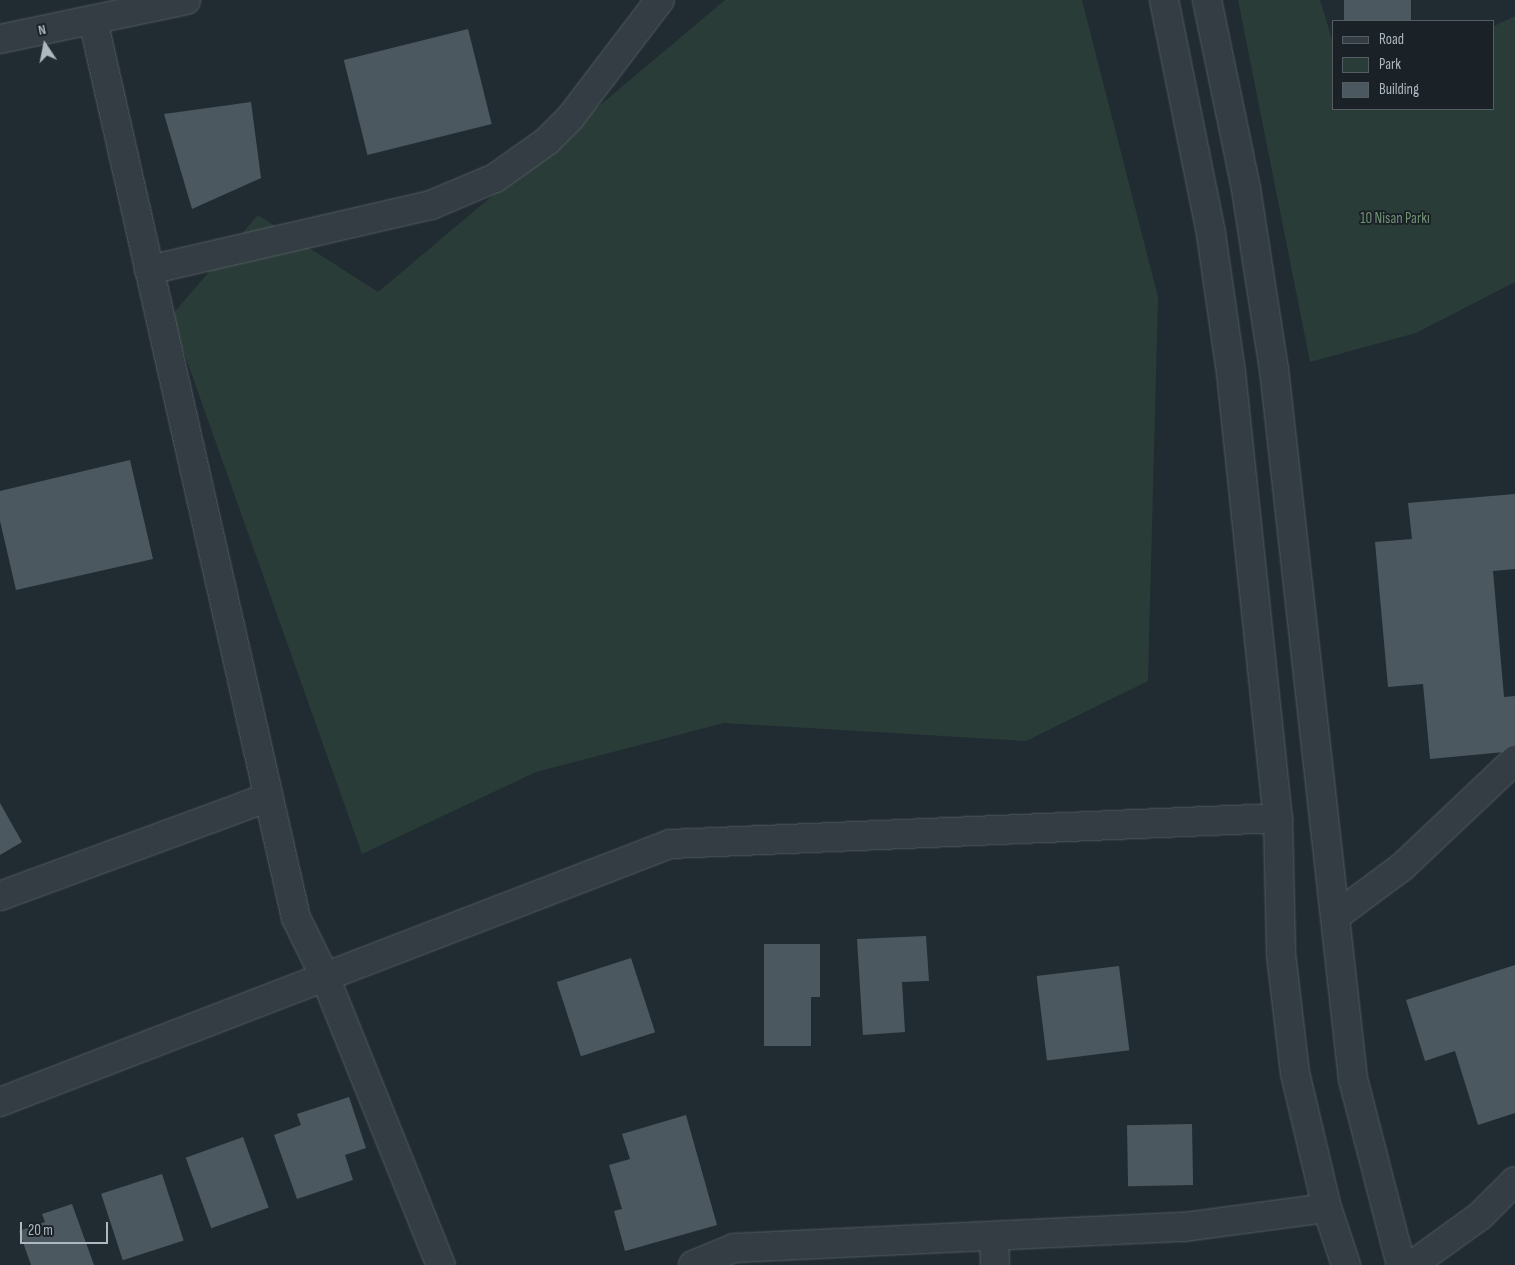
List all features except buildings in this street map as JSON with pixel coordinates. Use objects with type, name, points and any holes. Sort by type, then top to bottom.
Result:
[{"type":"street","points":[[0,39],[186,0]]},
{"type":"street","points":[[149,270],[431,205],[494,178],[547,141],[570,118],[660,0]]},
{"type":"street","points":[[1164,0],[1211,234],[1231,372],[1278,818],[1286,1011],[1304,1118],[1327,1208],[1346,1265]]},
{"type":"street","points":[[1207,0],[1246,189],[1274,369],[1354,1078],[1401,1265]]},
{"type":"street","points":[[94,20],[267,798],[296,918],[325,977],[441,1265]]},
{"type":"street","points":[[1336,916],[1402,867],[1515,760]]},
{"type":"street","points":[[0,896],[267,798]]},
{"type":"street","points":[[0,1102],[670,844],[1278,818]]},
{"type":"street","points":[[1412,1265],[1480,1216],[1515,1182]]},
{"type":"street","points":[[692,1265],[734,1248],[1184,1227],[1327,1208]]},
{"type":"street","points":[[994,1236],[995,1265]]},
{"type":"green space","points":[[725,0],[1082,0],[1158,297],[1148,681],[1026,741],[724,723],[536,772],[362,854],[171,316],[258,215],[378,292]]},
{"type":"green space","name":"10 Nisan Parkı","points":[[1238,0],[1320,0],[1332,39],[1332,110],[1495,110],[1495,26],[1515,16],[1515,282],[1416,333],[1310,362]]}]
